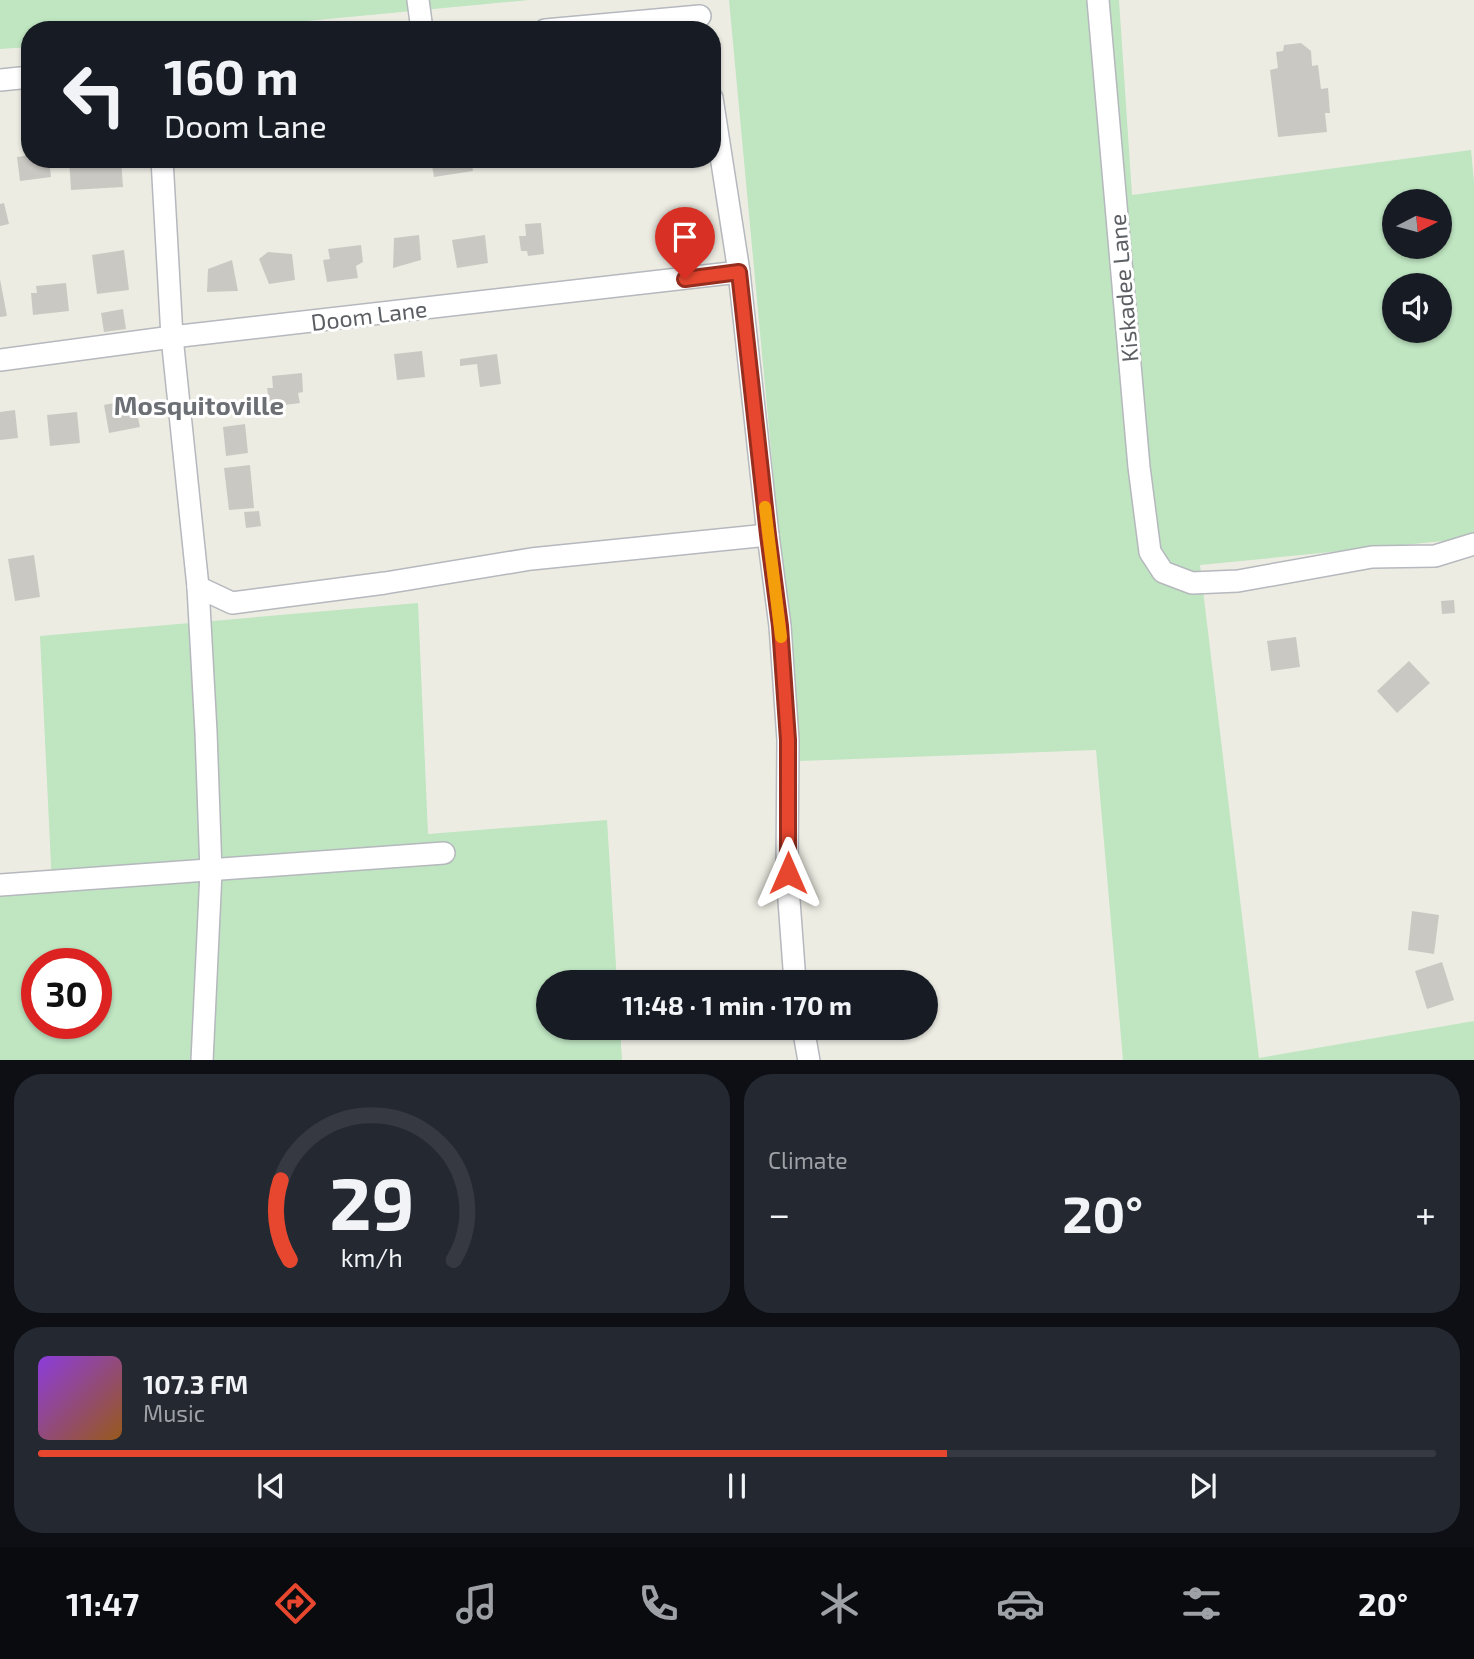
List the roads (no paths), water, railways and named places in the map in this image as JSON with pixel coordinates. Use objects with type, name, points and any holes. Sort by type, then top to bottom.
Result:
[{"type":"street","points":[[418,0],[421,21]]},
{"type":"street","name":"Kiskadee Lane","points":[[1098,0],[1139,467],[1150,552],[1163,572],[1192,583],[1238,581],[1372,557],[1435,556],[1474,544]]},
{"type":"street","points":[[638,21],[700,15]]},
{"type":"street","points":[[0,80],[21,78]]},
{"type":"street","points":[[721,156],[739,272],[780,626],[788,740],[788,873],[794,970]]},
{"type":"street","points":[[163,168],[172,337],[198,587],[206,733],[211,872],[202,1060]]},
{"type":"street","name":"Doom Lane","points":[[0,360],[172,337],[739,272]]},
{"type":"street","points":[[198,587],[232,603],[385,583],[531,559],[768,535]]},
{"type":"street","points":[[0,885],[211,872],[444,853]]},
{"type":"street","points":[[805,1040],[809,1060]]},
{"type":"district","name":"Mosquitoville","points":[[199,404]]}]
